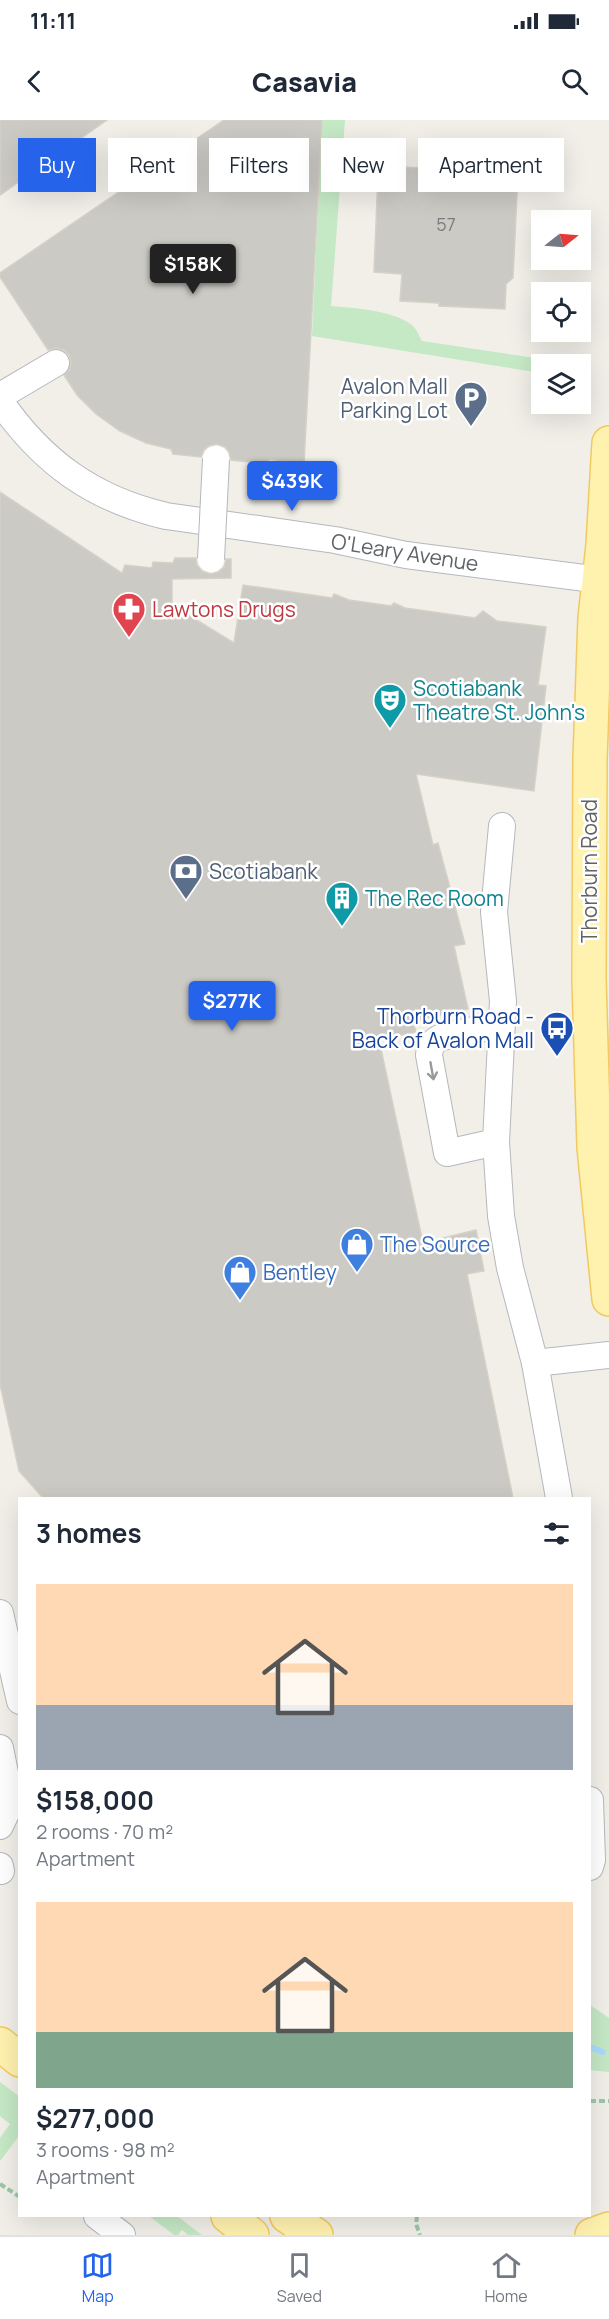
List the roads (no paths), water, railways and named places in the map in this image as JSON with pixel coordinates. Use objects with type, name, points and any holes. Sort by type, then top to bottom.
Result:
[{"type":"main road","name":"Thorburn Road","points":[[608,1289],[593,1136],[589,979],[590,759],[596,618],[604,580],[609,443]]},
{"type":"main road","points":[[0,2044],[18,2058]]},
{"type":"main road","points":[[229,2217],[252,2235]]},
{"type":"main road","points":[[289,2217],[316,2235]]},
{"type":"main road","points":[[592,2235],[609,2229]]},
{"type":"street","points":[[0,396],[56,363]]},
{"type":"street","name":"O'Leary Avenue","points":[[0,401],[18,428],[49,459],[102,495],[143,511],[335,540],[406,555],[604,580]]},
{"type":"street","points":[[211,559],[216,459]]},
{"type":"street","points":[[502,826],[494,912],[503,1000],[496,1142],[501,1216],[510,1268],[535,1363],[559,1497]]},
{"type":"street","points":[[496,1142],[447,1153],[429,1055],[430,1046],[435,1040],[501,1024]]},
{"type":"street","points":[[535,1363],[609,1355]]},
{"type":"street","points":[[0,1613],[18,1692]]},
{"type":"street","points":[[0,1683],[18,1706]]},
{"type":"street","points":[[0,1748],[11,1803],[0,1826]]},
{"type":"street","points":[[591,1830],[591,1864]]},
{"type":"street","points":[[0,1866],[1,1871]]},
{"type":"street","points":[[98,2217],[122,2235]]},
{"type":"waterway","points":[[591,2047],[603,2052]]},
{"type":"place","name":"Avalon Mall Parking Lot","points":[[471,427]]},
{"type":"place","name":"Lawtons Drugs","points":[[129,638]]},
{"type":"place","name":"Scotiabank Theatre St. John's","points":[[390,729]]},
{"type":"place","name":"Scotiabank","points":[[186,900]]},
{"type":"place","name":"The Rec Room","points":[[342,927]]},
{"type":"place","name":"Thorburn Road - Back of Avalon Mall","points":[[557,1057]]},
{"type":"place","name":"The Source","points":[[357,1273]]},
{"type":"place","name":"Bentley","points":[[240,1301]]}]
